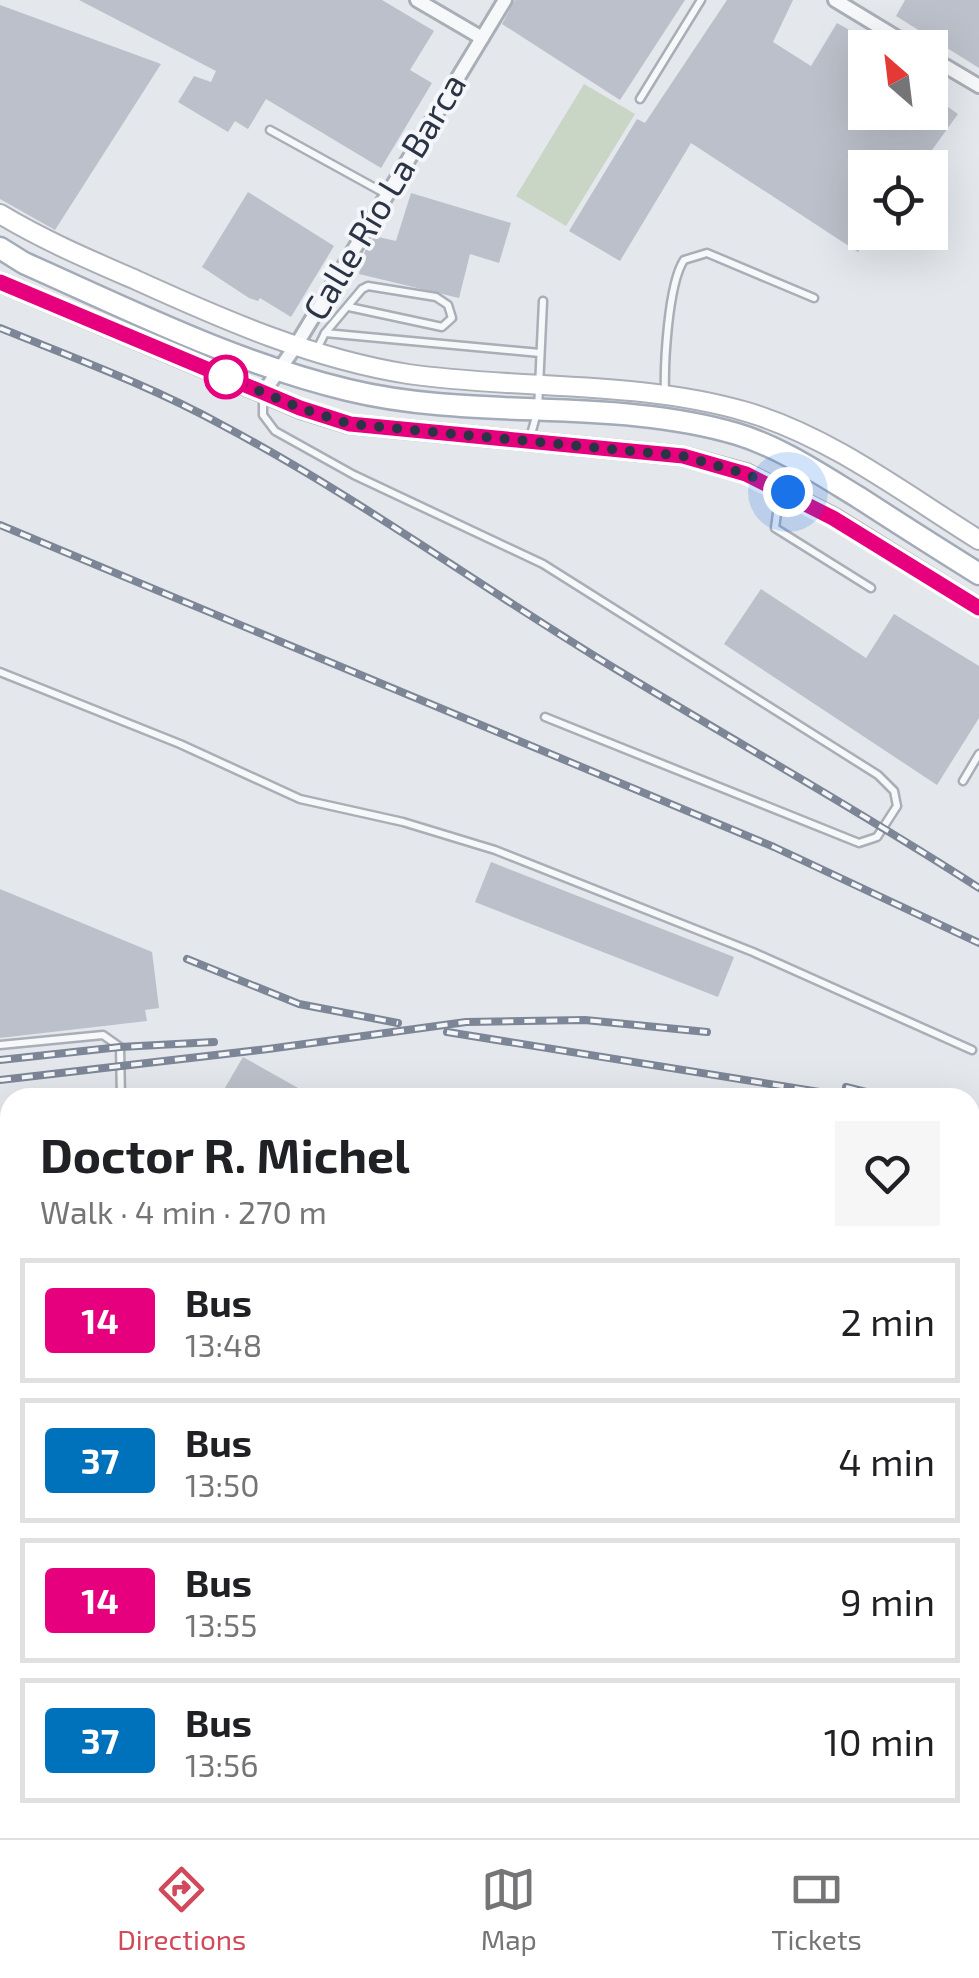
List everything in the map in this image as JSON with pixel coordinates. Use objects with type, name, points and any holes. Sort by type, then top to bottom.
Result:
[{"type":"main road","points":[[0,214],[30,233],[295,347],[410,374],[719,404],[785,425],[822,443],[979,539]]},
{"type":"main road","points":[[0,248],[24,263],[216,348],[352,391],[439,406],[670,420],[740,435],[808,466],[979,574]]},
{"type":"main road","points":[[0,282],[263,392],[350,424],[683,456],[746,474],[788,492],[979,608]]},
{"type":"street","points":[[417,0],[482,38]]},
{"type":"street","name":"Calle Río La Barca","points":[[263,392],[295,347],[505,0]]},
{"type":"street","points":[[835,0],[884,30]]},
{"type":"street","points":[[948,68],[979,86]]},
{"type":"lane","points":[[640,99],[700,0]]},
{"type":"lane","points":[[270,130],[387,195]]},
{"type":"lane","points":[[665,396],[664,372],[676,278],[684,260],[706,253],[814,298]]},
{"type":"lane","points":[[315,352],[325,333],[368,286],[436,297],[448,306],[452,318],[442,327],[349,307]]},
{"type":"lane","points":[[529,442],[538,409],[543,301]]},
{"type":"lane","points":[[325,333],[540,353]]},
{"type":"lane","points":[[263,392],[263,415],[276,430],[354,475],[544,564],[878,775],[894,791],[897,806],[877,837],[859,843],[545,717]]},
{"type":"lane","points":[[808,466],[778,506],[775,528],[871,588]]},
{"type":"lane","points":[[0,672],[180,744],[300,800],[403,822],[495,850],[753,952],[972,1050]]},
{"type":"lane","points":[[963,781],[979,754]]},
{"type":"lane","points":[[0,1045],[103,1035],[120,1047],[121,1088]]},
{"type":"green space","points":[[584,84],[635,114],[566,226],[516,196]]},
{"type":"building","points":[[79,0],[382,0],[434,31],[410,70],[432,83],[381,168],[266,99],[248,129],[235,121],[228,132],[178,102],[194,76],[211,82],[216,71]]},
{"type":"building","points":[[515,0],[685,0],[620,100],[502,24]]},
{"type":"building","points":[[727,0],[793,0],[773,42],[811,66],[837,23],[849,30],[848,130],[946,130],[932,150],[848,150],[848,245],[691,143],[620,261],[569,231],[637,119],[645,123]]},
{"type":"building","points":[[905,0],[979,0],[979,68],[948,49],[948,30],[918,30],[896,16]]},
{"type":"building","points":[[0,5],[161,64],[55,230],[0,199]]},
{"type":"building","points":[[948,107],[958,114],[948,128]]},
{"type":"building","points":[[248,192],[334,246],[291,317],[260,298],[249,298],[202,267]]},
{"type":"building","points":[[411,193],[511,223],[499,263],[470,254],[459,298],[359,274],[374,236],[396,241]]},
{"type":"building","points":[[761,589],[866,658],[894,614],[979,666],[979,718],[937,785],[724,644]]},
{"type":"building","points":[[491,862],[734,957],[718,997],[475,902]]},
{"type":"building","points":[[0,889],[152,952],[159,1008],[145,1010],[147,1021],[0,1038]]},
{"type":"building","points":[[243,1057],[298,1088],[225,1088]]},
{"type":"railway","points":[[0,328],[168,398],[270,452],[365,508],[596,657],[979,888]]},
{"type":"railway","points":[[0,525],[774,847],[979,943]]},
{"type":"railway","points":[[187,959],[299,1004],[398,1023]]},
{"type":"railway","points":[[0,1080],[466,1022],[585,1020],[707,1032]]},
{"type":"railway","points":[[447,1032],[795,1088]]},
{"type":"railway","points":[[0,1060],[214,1042]]},
{"type":"railway","points":[[846,1087],[850,1088]]},
{"type":"bus line","name":"14","points":[[0,282],[300,408],[350,424],[683,456],[746,474],[788,492],[979,608]]},
{"type":"route","points":[[226,377],[350,424],[683,456],[746,474],[788,492]]}]
